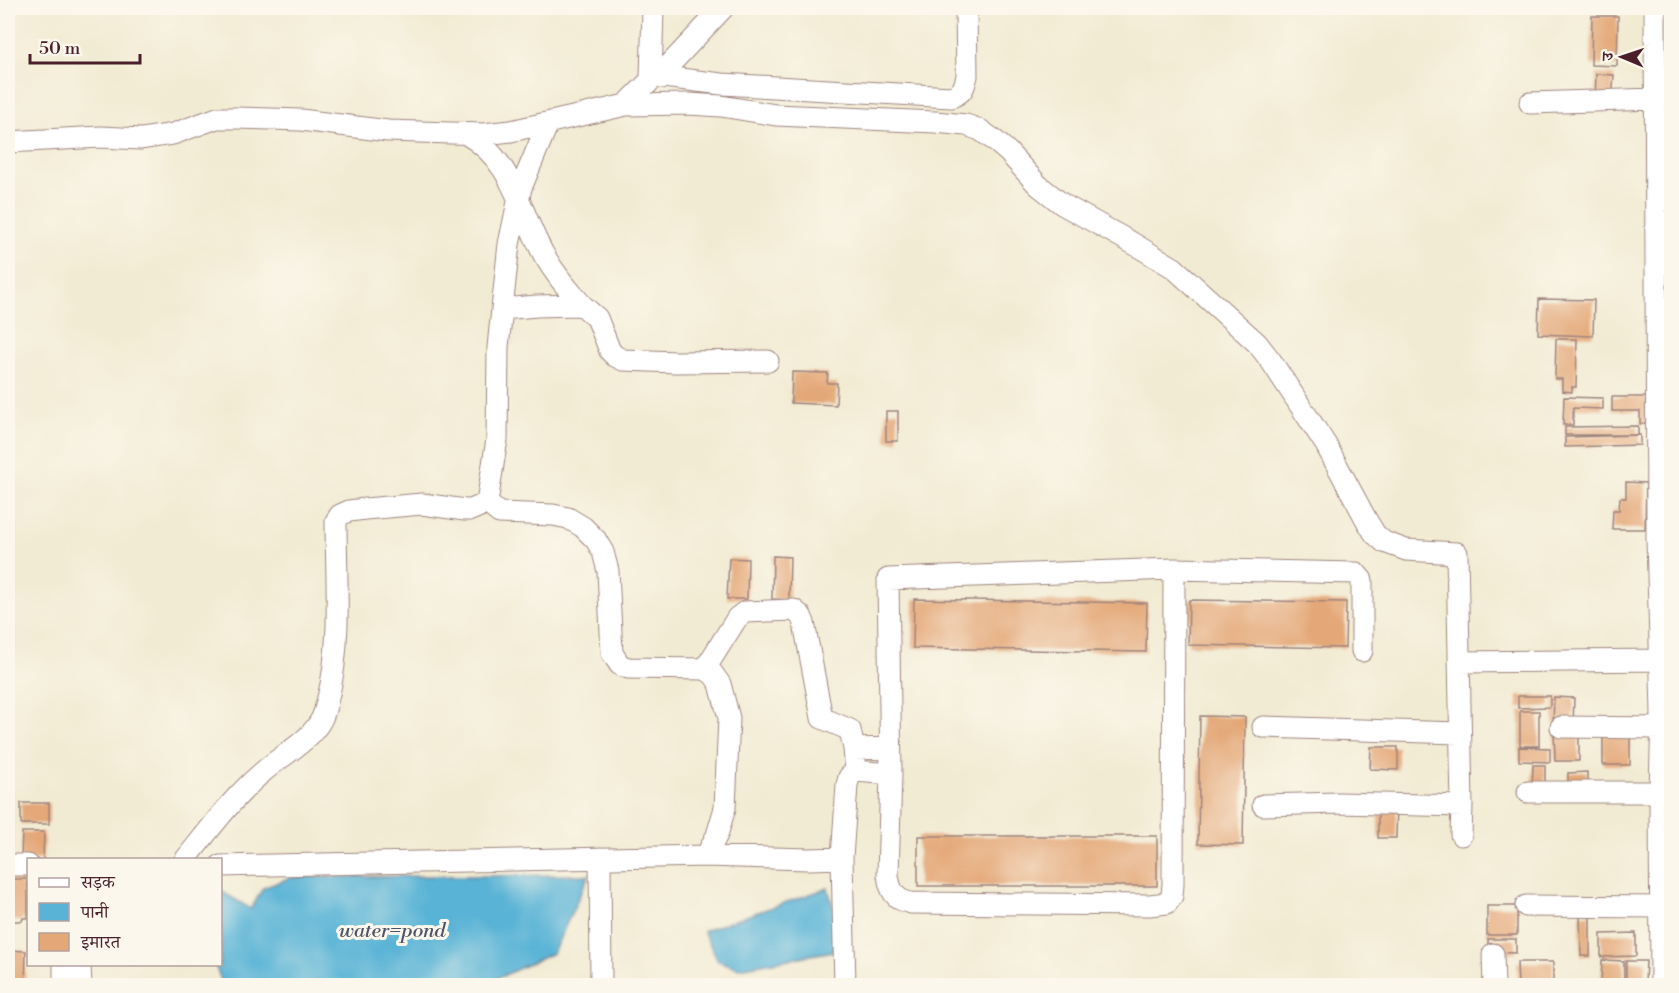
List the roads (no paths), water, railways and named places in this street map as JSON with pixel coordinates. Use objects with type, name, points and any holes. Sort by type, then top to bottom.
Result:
[{"type":"street","points":[[653,8],[655,77]]},
{"type":"street","points":[[626,105],[723,8]]},
{"type":"street","points":[[655,77],[722,84],[951,97],[959,94],[965,85],[967,76],[966,8]]},
{"type":"street","points":[[1655,8],[1655,99],[1664,262],[1664,539],[1661,660],[1665,717],[1660,792],[1660,907],[1664,983]]},
{"type":"street","points":[[1530,103],[1655,99]]},
{"type":"street","points":[[8,142],[101,137],[141,139],[173,134],[218,118],[236,117],[301,120],[388,130],[483,135],[511,131],[626,105],[688,104],[721,106],[776,115],[935,122],[966,125],[980,130],[1008,152],[1038,184],[1062,204],[1174,268],[1257,343],[1271,360],[1326,445],[1367,521],[1375,534],[1384,542],[1406,550],[1457,553],[1461,836]]},
{"type":"street","points":[[488,503],[497,439],[498,347],[509,244],[521,188],[548,123]]},
{"type":"street","points":[[466,134],[491,152],[504,171],[519,197],[543,253],[560,281],[597,318],[610,351],[615,356],[623,360],[676,362],[768,361]]},
{"type":"street","points":[[502,309],[576,304],[583,306]]},
{"type":"street","points":[[488,503],[500,513],[553,515],[568,518],[583,527],[596,540],[603,552],[608,571],[611,601],[610,639],[612,653],[620,665],[628,668],[705,669],[713,674],[720,684],[729,718],[725,808],[717,835],[706,856]]},
{"type":"street","points":[[188,858],[246,788],[309,735],[322,718],[333,676],[337,645],[336,521],[340,514],[365,508],[422,504],[471,510],[488,503]]},
{"type":"street","points":[[1174,569],[1173,884],[1172,896],[1167,903],[1160,905],[911,903],[903,902],[895,897],[889,888],[888,875],[891,774],[888,579],[1174,569],[1356,573],[1362,580],[1362,651]]},
{"type":"street","points":[[705,669],[737,618],[745,612],[794,610],[801,616],[804,623],[822,718],[850,730],[856,771]]},
{"type":"street","points":[[1459,662],[1661,660]]},
{"type":"street","points":[[1561,727],[1665,717]]},
{"type":"street","points":[[1263,727],[1459,734]]},
{"type":"street","points":[[854,749],[890,748]]},
{"type":"street","points":[[845,986],[842,858],[847,785],[849,777],[856,771],[891,774]]},
{"type":"street","points":[[1528,792],[1660,792]]},
{"type":"street","points":[[1263,805],[1339,803],[1462,806]]},
{"type":"street","points":[[222,866],[706,856],[842,858]]},
{"type":"street","points":[[600,858],[601,986]]},
{"type":"street","points":[[1526,906],[1660,907]]},
{"type":"street","points":[[1493,954],[1494,986]]},
{"type":"street","points":[[64,966],[64,986]]},
{"type":"street","points":[[80,966],[81,986]]},
{"type":"water","name":"water=pond","points":[[589,875],[553,953],[483,985],[223,985],[215,966],[222,966],[222,892],[251,909],[263,888],[292,877]]},
{"type":"water","points":[[828,888],[838,926],[833,951],[739,968],[718,961],[703,931]]}]
